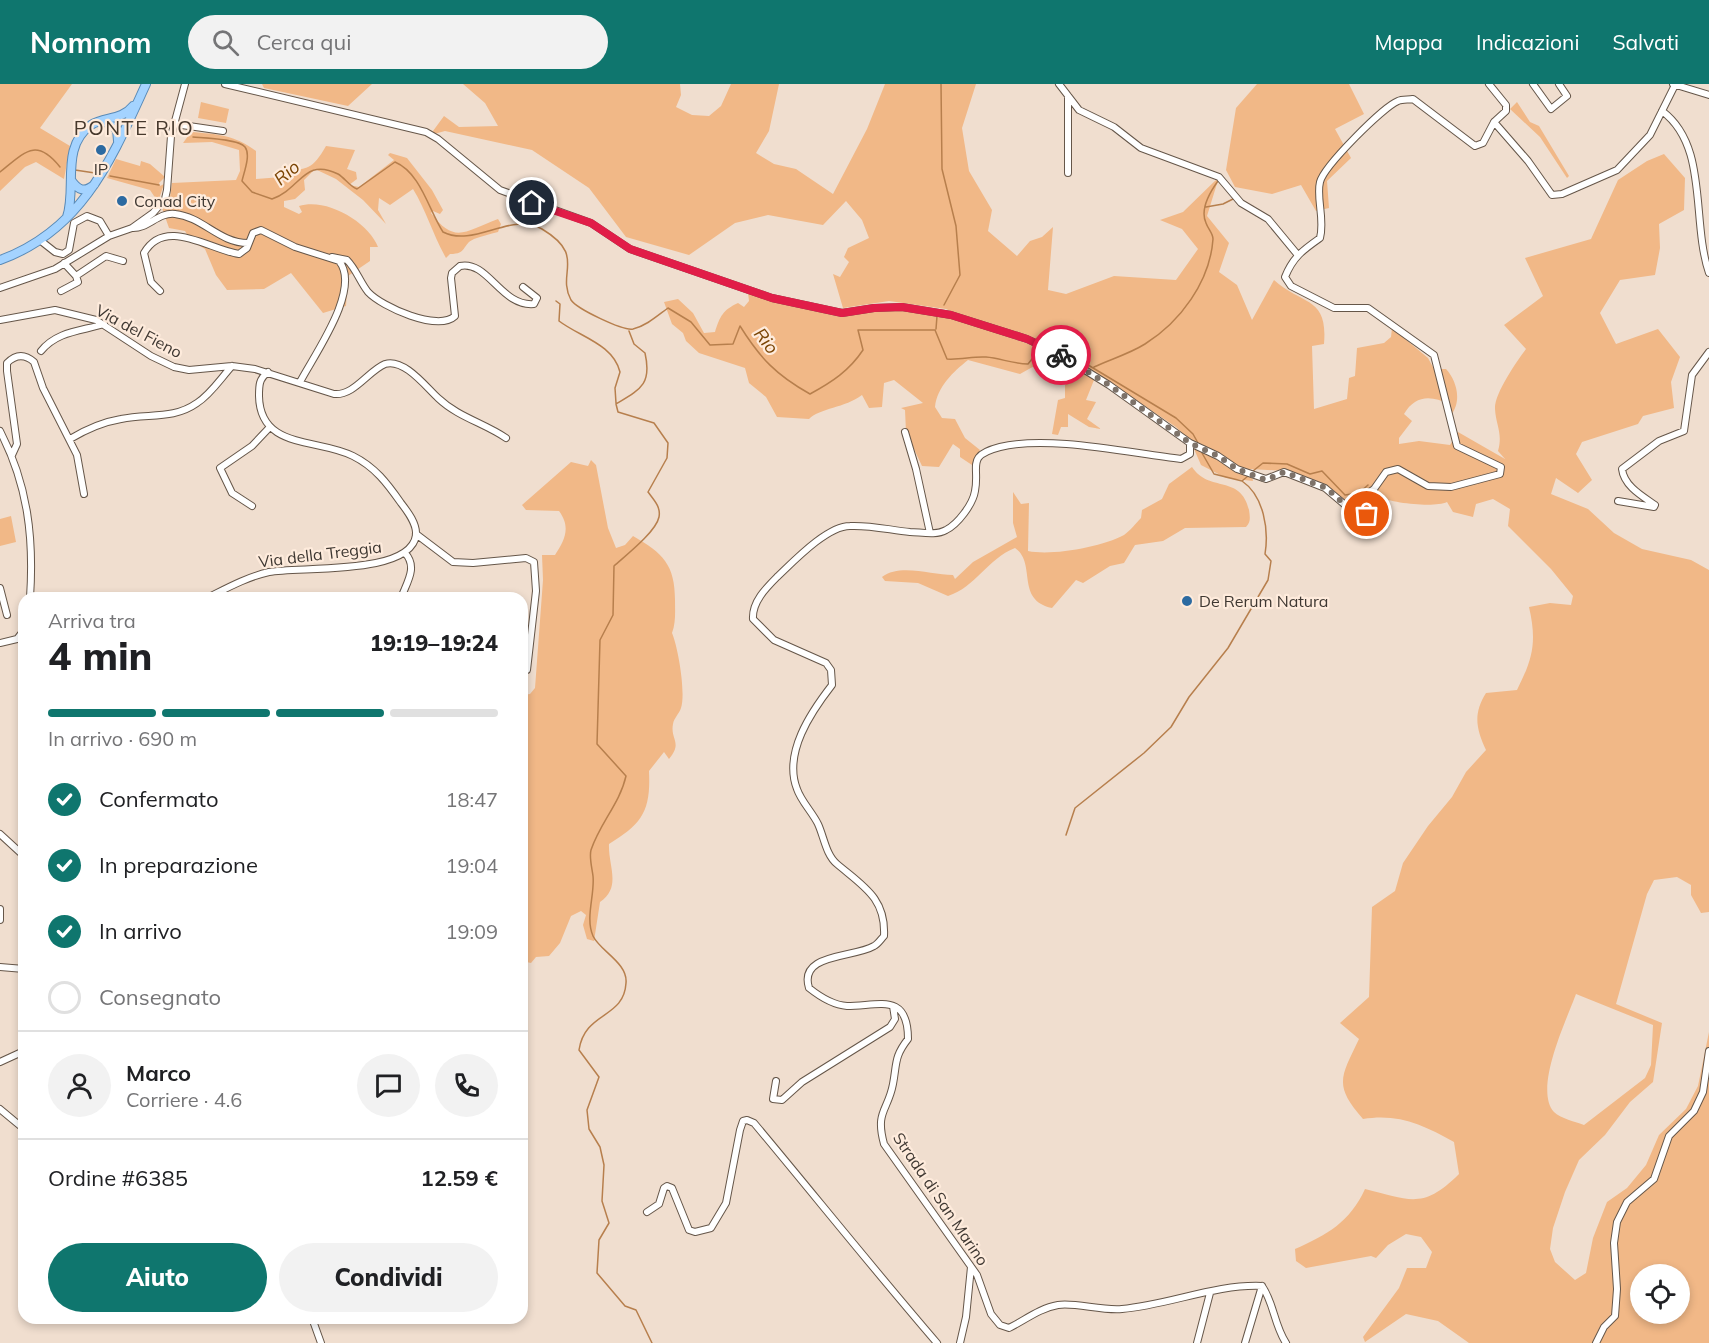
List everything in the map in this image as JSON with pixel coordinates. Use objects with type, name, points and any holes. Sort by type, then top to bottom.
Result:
[{"type":"main road","points":[[0,260],[40,241],[86,200],[97,183],[146,84]]},
{"type":"main road","points":[[67,219],[72,196],[70,162],[78,138],[90,126],[123,116],[141,95]]},
{"type":"main road","points":[[100,122],[114,125],[118,133],[117,143]]},
{"type":"main road","points":[[70,179],[80,190],[90,189],[97,183]]},
{"type":"main road","points":[[72,196],[86,200]]},
{"type":"street","points":[[0,288],[44,274],[109,236],[132,228],[153,213],[165,199],[175,124],[185,84]]},
{"type":"street","points":[[225,84],[426,132],[438,139],[500,190],[591,223],[630,249],[772,298],[842,313],[902,307],[951,315],[1035,343],[1109,385],[1193,445],[1237,469],[1266,480],[1284,472],[1326,488],[1357,515],[1367,514],[1359,500],[1374,489],[1386,472],[1398,469],[1428,486],[1451,487],[1500,474],[1501,467],[1457,446],[1434,355],[1368,308],[1334,308],[1291,286],[1285,277],[1287,268],[1297,254],[1320,238],[1323,228],[1320,182],[1331,163],[1376,118],[1398,101],[1413,99],[1475,146],[1483,144],[1494,122],[1506,111],[1506,105],[1489,84]]},
{"type":"street","points":[[1059,84],[1079,110],[1114,127],[1141,148],[1220,177],[1241,203],[1268,219],[1297,254]]},
{"type":"street","points":[[1533,84],[1551,109],[1567,96],[1559,84]]},
{"type":"street","points":[[1494,122],[1528,161],[1552,195],[1562,194],[1617,170],[1650,135],[1674,84],[1709,95]]},
{"type":"street","points":[[1068,96],[1068,173]]},
{"type":"street","points":[[1662,111],[1675,118],[1685,131],[1700,166],[1704,203],[1704,254],[1709,273]]},
{"type":"street","points":[[175,124],[223,131]]},
{"type":"street","points":[[132,228],[139,228],[165,214],[176,214],[230,241],[248,243]]},
{"type":"street","points":[[40,241],[63,254],[69,250],[74,223],[87,216],[100,221],[109,236]]},
{"type":"street","points":[[160,291],[151,282],[144,253],[149,245],[160,238],[184,236],[223,252],[239,254],[244,253],[253,233],[261,230],[295,247],[339,261],[345,270],[346,288],[341,306],[300,382]]},
{"type":"street","points":[[76,276],[106,256],[123,261]]},
{"type":"street","points":[[332,258],[342,257],[347,260],[366,290],[377,300],[429,321],[447,321],[456,316],[451,278],[460,266],[475,268],[514,302],[530,305],[536,303],[537,298],[523,287]]},
{"type":"street","points":[[61,291],[78,282],[76,276],[64,263]]},
{"type":"street","name":"Via del Fieno","points":[[0,320],[55,310],[104,324],[152,356],[174,367],[189,370],[232,366],[268,372]]},
{"type":"street","points":[[41,351],[47,343],[61,336],[104,324]]},
{"type":"street","points":[[1617,501],[1654,507],[1655,505],[1637,493],[1623,477],[1622,469],[1659,441],[1684,431],[1692,375],[1709,352]]},
{"type":"street","points":[[12,455],[17,444],[7,363],[13,357],[28,357],[34,362],[51,405],[77,455],[84,494]]},
{"type":"street","points":[[506,438],[454,412],[408,370],[396,364],[381,366],[339,394],[268,372],[260,384],[260,410],[269,428],[297,440],[343,452],[378,472],[406,510],[416,534],[453,562],[473,563],[526,558],[534,562],[536,591],[528,661]]},
{"type":"street","points":[[70,439],[85,430],[121,418],[172,414],[186,409],[203,398],[232,366]]},
{"type":"street","points":[[252,506],[232,493],[220,468],[252,446],[269,428]]},
{"type":"street","points":[[0,431],[21,479],[29,516],[32,564],[30,592]]},
{"type":"street","points":[[905,432],[930,533]]},
{"type":"street","points":[[776,1081],[773,1099],[782,1101],[802,1082],[890,1027],[895,1019],[892,1005],[879,1002],[846,1006],[830,1001],[808,988],[806,979],[808,971],[818,963],[874,947],[884,936],[885,921],[865,885],[836,864],[827,850],[822,832],[797,791],[793,776],[805,723],[832,685],[831,670],[822,660],[774,640],[757,626],[752,611],[764,591],[790,564],[833,529],[850,526],[930,533],[945,531],[964,513],[975,493],[974,465],[984,452],[1002,446],[1040,443],[1181,459],[1190,454],[1193,445]]},
{"type":"street","name":"Via della Treggia","points":[[220,592],[258,574],[374,564],[405,553],[414,543],[416,534]]},
{"type":"street","name":"Via della Treggia","points":[[403,592],[412,567],[412,560],[405,553]]},
{"type":"street","points":[[0,588],[7,615]]},
{"type":"street","points":[[0,643],[18,638]]},
{"type":"street","points":[[0,834],[18,850]]},
{"type":"street","points":[[0,909],[0,920]]},
{"type":"street","points":[[0,967],[18,968]]},
{"type":"street","name":"Strada di San Marino","points":[[892,1005],[904,1015],[908,1039],[895,1058],[893,1086],[882,1108],[880,1121],[884,1144],[978,1275],[992,1314],[1000,1325],[1009,1328],[1040,1311],[1058,1305],[1101,1310],[1125,1309],[1230,1288],[1262,1286]]},
{"type":"street","points":[[1596,1343],[1604,1327],[1615,1316],[1617,1288],[1614,1243],[1617,1222],[1627,1202],[1654,1179],[1669,1136],[1694,1111],[1703,1092],[1709,1052]]},
{"type":"street","points":[[0,1061],[18,1054]]},
{"type":"street","points":[[0,1109],[18,1124]]},
{"type":"street","points":[[647,1212],[658,1204],[664,1188],[668,1186],[672,1188],[689,1230],[694,1232],[711,1228],[726,1203],[740,1130],[743,1121],[747,1119],[754,1123],[834,1217],[882,1279],[937,1343]]},
{"type":"street","points":[[960,1343],[966,1317],[971,1266]]},
{"type":"street","points":[[1245,1343],[1262,1286]]},
{"type":"street","points":[[1262,1286],[1270,1297],[1281,1335],[1286,1343]]},
{"type":"street","points":[[1197,1343],[1210,1293]]},
{"type":"street","points":[[314,1324],[321,1343]]},
{"type":"shaded area","points":[[0,84],[72,84],[40,128],[70,146],[64,179],[36,162],[25,167],[0,191]]},
{"type":"shaded area","points":[[262,84],[372,84],[348,106],[264,88]]},
{"type":"shaded area","points":[[463,84],[680,84],[681,95],[676,107],[692,115],[709,116],[721,106],[731,84],[779,84],[769,131],[756,153],[774,164],[796,169],[833,194],[867,129],[885,84],[976,84],[962,128],[969,171],[992,210],[988,231],[1017,256],[1030,241],[1042,237],[1053,227],[1048,290],[1066,294],[1114,276],[1176,280],[1198,249],[1182,229],[1160,220],[1183,212],[1219,177],[1207,216],[1229,243],[1219,272],[1237,285],[1252,320],[1274,280],[1311,304],[1322,317],[1324,344],[1312,346],[1314,409],[1347,399],[1349,378],[1355,376],[1357,348],[1384,343],[1391,337],[1392,328],[1428,358],[1434,369],[1446,369],[1457,391],[1456,404],[1451,415],[1449,404],[1436,399],[1424,398],[1413,403],[1404,414],[1412,421],[1399,438],[1399,444],[1419,441],[1450,445],[1458,432],[1505,459],[1498,451],[1500,439],[1496,403],[1507,378],[1526,349],[1504,325],[1543,296],[1525,258],[1591,239],[1618,180],[1647,161],[1664,154],[1685,178],[1684,210],[1659,224],[1660,248],[1655,275],[1620,280],[1600,313],[1616,344],[1658,329],[1680,357],[1671,382],[1674,408],[1643,416],[1638,424],[1582,442],[1576,454],[1592,480],[1578,493],[1556,478],[1551,494],[1588,509],[1614,533],[1642,549],[1691,560],[1709,570],[1709,912],[1701,913],[1691,895],[1691,885],[1677,877],[1654,880],[1647,894],[1616,1004],[1662,1023],[1653,1082],[1630,1102],[1605,1135],[1579,1160],[1553,1228],[1550,1249],[1555,1262],[1575,1280],[1586,1273],[1593,1238],[1607,1202],[1627,1188],[1646,1165],[1659,1135],[1686,1109],[1698,1086],[1709,1032],[1709,1343],[1469,1343],[1438,1321],[1406,1314],[1365,1342],[1363,1337],[1399,1288],[1407,1268],[1426,1268],[1432,1252],[1421,1237],[1406,1234],[1388,1245],[1376,1258],[1371,1256],[1306,1268],[1296,1261],[1295,1249],[1327,1233],[1345,1219],[1365,1189],[1405,1199],[1415,1199],[1435,1193],[1459,1174],[1454,1142],[1432,1130],[1399,1119],[1363,1119],[1353,1107],[1347,1098],[1343,1080],[1344,1072],[1359,1039],[1340,1023],[1369,997],[1372,907],[1395,891],[1403,863],[1428,826],[1452,797],[1466,772],[1486,750],[1477,721],[1479,708],[1486,693],[1517,690],[1522,679],[1530,659],[1533,640],[1529,607],[1550,603],[1571,605],[1573,596],[1551,569],[1508,526],[1510,509],[1493,499],[1476,504],[1473,517],[1453,512],[1447,502],[1433,505],[1413,504],[1379,497],[1371,510],[1359,512],[1329,489],[1287,471],[1250,469],[1253,481],[1226,478],[1201,465],[1191,442],[1176,427],[1103,378],[1041,341],[981,324],[946,309],[889,301],[843,308],[833,274],[840,277],[849,262],[844,257],[848,248],[869,238],[862,220],[846,201],[823,225],[768,215],[735,223],[689,255],[626,237],[589,188],[532,150],[445,131],[434,134],[433,131],[444,116],[459,127],[498,126],[485,103]],"holes":[[[1576,994],[1653,1025],[1651,1065],[1645,1078],[1584,1125],[1554,1112],[1549,1101],[1547,1087],[1549,1071]]]},
{"type":"shaded area","points":[[1257,84],[1349,84],[1364,114],[1335,129],[1351,158],[1327,181],[1329,208],[1316,211],[1301,185],[1272,194],[1235,187],[1226,170],[1236,108]]},
{"type":"shaded area","points":[[201,102],[229,109],[226,123],[198,118]]},
{"type":"shaded area","points":[[1517,102],[1530,122],[1539,126],[1569,176],[1567,178],[1540,137],[1510,109]]},
{"type":"shaded area","points":[[191,132],[233,138],[256,151],[256,179],[282,177],[282,171],[304,169],[317,160],[326,146],[355,150],[347,169],[356,172],[357,179],[349,185],[359,187],[394,160],[388,155],[390,153],[407,158],[432,190],[443,210],[440,214],[433,211],[431,213],[447,229],[454,232],[469,231],[498,219],[501,224],[498,232],[470,241],[462,251],[450,254],[446,258],[413,189],[390,205],[379,198],[378,210],[386,224],[363,200],[336,179],[315,169],[304,180],[305,190],[295,199],[284,201],[284,207],[299,214],[302,212],[299,206],[310,204],[333,208],[366,229],[378,247],[370,247],[370,261],[348,276],[346,306],[323,313],[291,273],[264,289],[227,290],[216,275],[205,249],[191,241],[185,231],[169,228],[162,208],[170,197],[172,183],[236,180],[240,171],[239,150],[212,142],[183,143]]},
{"type":"shaded area","points":[[116,159],[140,166],[141,161],[150,164],[165,177],[159,183],[160,186],[164,184],[158,202],[150,190],[107,178]]},
{"type":"shaded area","points":[[748,293],[774,302],[841,317],[888,308],[947,316],[1049,351],[1045,360],[1020,374],[968,360],[942,387],[935,407],[942,418],[955,419],[965,438],[980,450],[972,465],[960,457],[960,449],[953,444],[939,467],[922,466],[906,432],[905,410],[901,408],[923,403],[894,380],[884,383],[882,407],[869,408],[862,395],[848,403],[820,412],[809,419],[777,417],[766,397],[749,383],[745,368],[699,353],[686,341],[683,333],[672,324],[664,302],[678,299],[693,313],[704,333],[715,332],[725,311],[738,303],[744,307],[749,301]]},
{"type":"shaded area","points":[[1080,370],[1094,380],[1086,400],[1096,402],[1087,419],[1101,429],[1089,427],[1068,414],[1068,427],[1061,427],[1058,435],[1052,434],[1058,400],[1065,398],[1065,385]]},
{"type":"shaded area","points":[[591,460],[596,465],[608,528],[616,548],[625,545],[633,536],[659,554],[670,569],[675,600],[675,621],[672,633],[681,670],[682,701],[673,724],[675,749],[669,759],[664,752],[649,771],[648,796],[642,815],[637,823],[609,844],[611,890],[600,902],[594,941],[587,939],[583,925],[586,915],[581,911],[571,916],[560,943],[549,956],[536,957],[531,963],[528,962],[528,694],[535,688],[543,580],[542,555],[555,555],[562,544],[566,528],[559,511],[526,510],[522,505],[571,462],[588,466]]},
{"type":"shaded area","points":[[1192,467],[1207,480],[1232,487],[1239,492],[1245,499],[1249,510],[1250,517],[1246,527],[1185,528],[1163,541],[1135,545],[1124,563],[1110,566],[1083,583],[1076,580],[1052,608],[1041,604],[1034,597],[1030,589],[1025,563],[1015,548],[997,559],[958,592],[948,596],[918,583],[885,581],[882,577],[889,573],[907,570],[953,575],[955,579],[973,562],[1017,537],[1013,523],[1013,492],[1021,504],[1029,503],[1028,551],[1063,551],[1090,547],[1115,539],[1124,535],[1141,518],[1142,510],[1162,499],[1169,484]]},
{"type":"shaded area","points":[[11,516],[16,542],[0,546],[0,519]]},
{"type":"waterway","points":[[941,84],[942,169],[956,226],[960,275],[944,305]]},
{"type":"waterway","name":"Rio","points":[[193,137],[229,141],[245,147],[247,159],[242,181],[252,192],[272,199],[282,194],[303,176],[317,169],[338,174],[357,189],[395,162],[404,167],[418,183],[443,232],[455,236],[467,236],[518,224],[542,229],[556,239],[563,248],[568,264],[567,290],[571,300],[582,309],[611,323],[633,329],[647,323],[668,308],[691,322],[710,345],[733,344],[740,326],[778,373],[810,394],[840,375],[858,357],[863,350],[858,330],[935,330],[947,359],[986,357],[1028,364],[1040,349]]},
{"type":"waterway","name":"Rio","points":[[0,172],[24,154],[37,150],[44,152],[60,167]]},
{"type":"waterway","name":"Rio","points":[[75,170],[95,173]]},
{"type":"waterway","name":"Rio","points":[[110,176],[159,185]]},
{"type":"waterway","points":[[1094,367],[1126,354],[1158,335],[1191,299],[1211,255],[1213,237],[1204,218],[1204,212],[1209,196],[1218,181]]},
{"type":"waterway","points":[[1206,207],[1223,204],[1235,198]]},
{"type":"waterway","points":[[556,301],[560,304],[559,321],[595,342],[616,362],[620,372],[615,388],[616,403]]},
{"type":"waterway","points":[[936,329],[937,316]]},
{"type":"waterway","points":[[629,331],[634,344],[645,353],[647,372],[638,389],[616,404],[618,412],[654,423],[668,443],[667,458],[648,492],[658,507],[657,523],[614,566],[613,615],[600,640],[597,744],[626,776],[591,850],[593,883],[590,922],[593,936],[623,969],[626,983],[624,995],[619,1003],[589,1028],[579,1050],[599,1077],[587,1110],[589,1129],[600,1147],[604,1165],[602,1201],[609,1223],[599,1240],[597,1273],[625,1306],[636,1310],[652,1343]]},
{"type":"waterway","name":"Rio","points":[[1042,345],[1045,339],[1176,418],[1193,434],[1198,443]]},
{"type":"waterway","name":"Rio","points":[[1202,453],[1214,474],[1242,481],[1248,476]]},
{"type":"waterway","name":"Rio","points":[[1253,471],[1263,463],[1287,464],[1310,474],[1322,471],[1345,495],[1359,493],[1368,485]]},
{"type":"waterway","points":[[1066,835],[1075,808],[1144,753],[1171,727],[1189,697],[1228,648],[1268,580],[1271,561],[1265,554],[1266,535],[1263,514],[1255,495],[1242,481]]},
{"type":"way so far","points":[[1061,355],[1109,385],[1190,443],[1218,456],[1237,469],[1266,480],[1284,472],[1326,488],[1357,515],[1367,514]]},
{"type":"place","name":"IP","points":[[101,150]]},
{"type":"place","name":"Conad City","points":[[122,201]]},
{"type":"place","name":"De Rerum Natura","points":[[1187,601]]},
{"type":"district","name":"PONTE RIO","points":[[134,128]]},
{"type":"route","points":[[532,203],[591,223],[630,249],[772,298],[842,313],[902,307],[951,315],[1027,339],[1061,355]]}]
